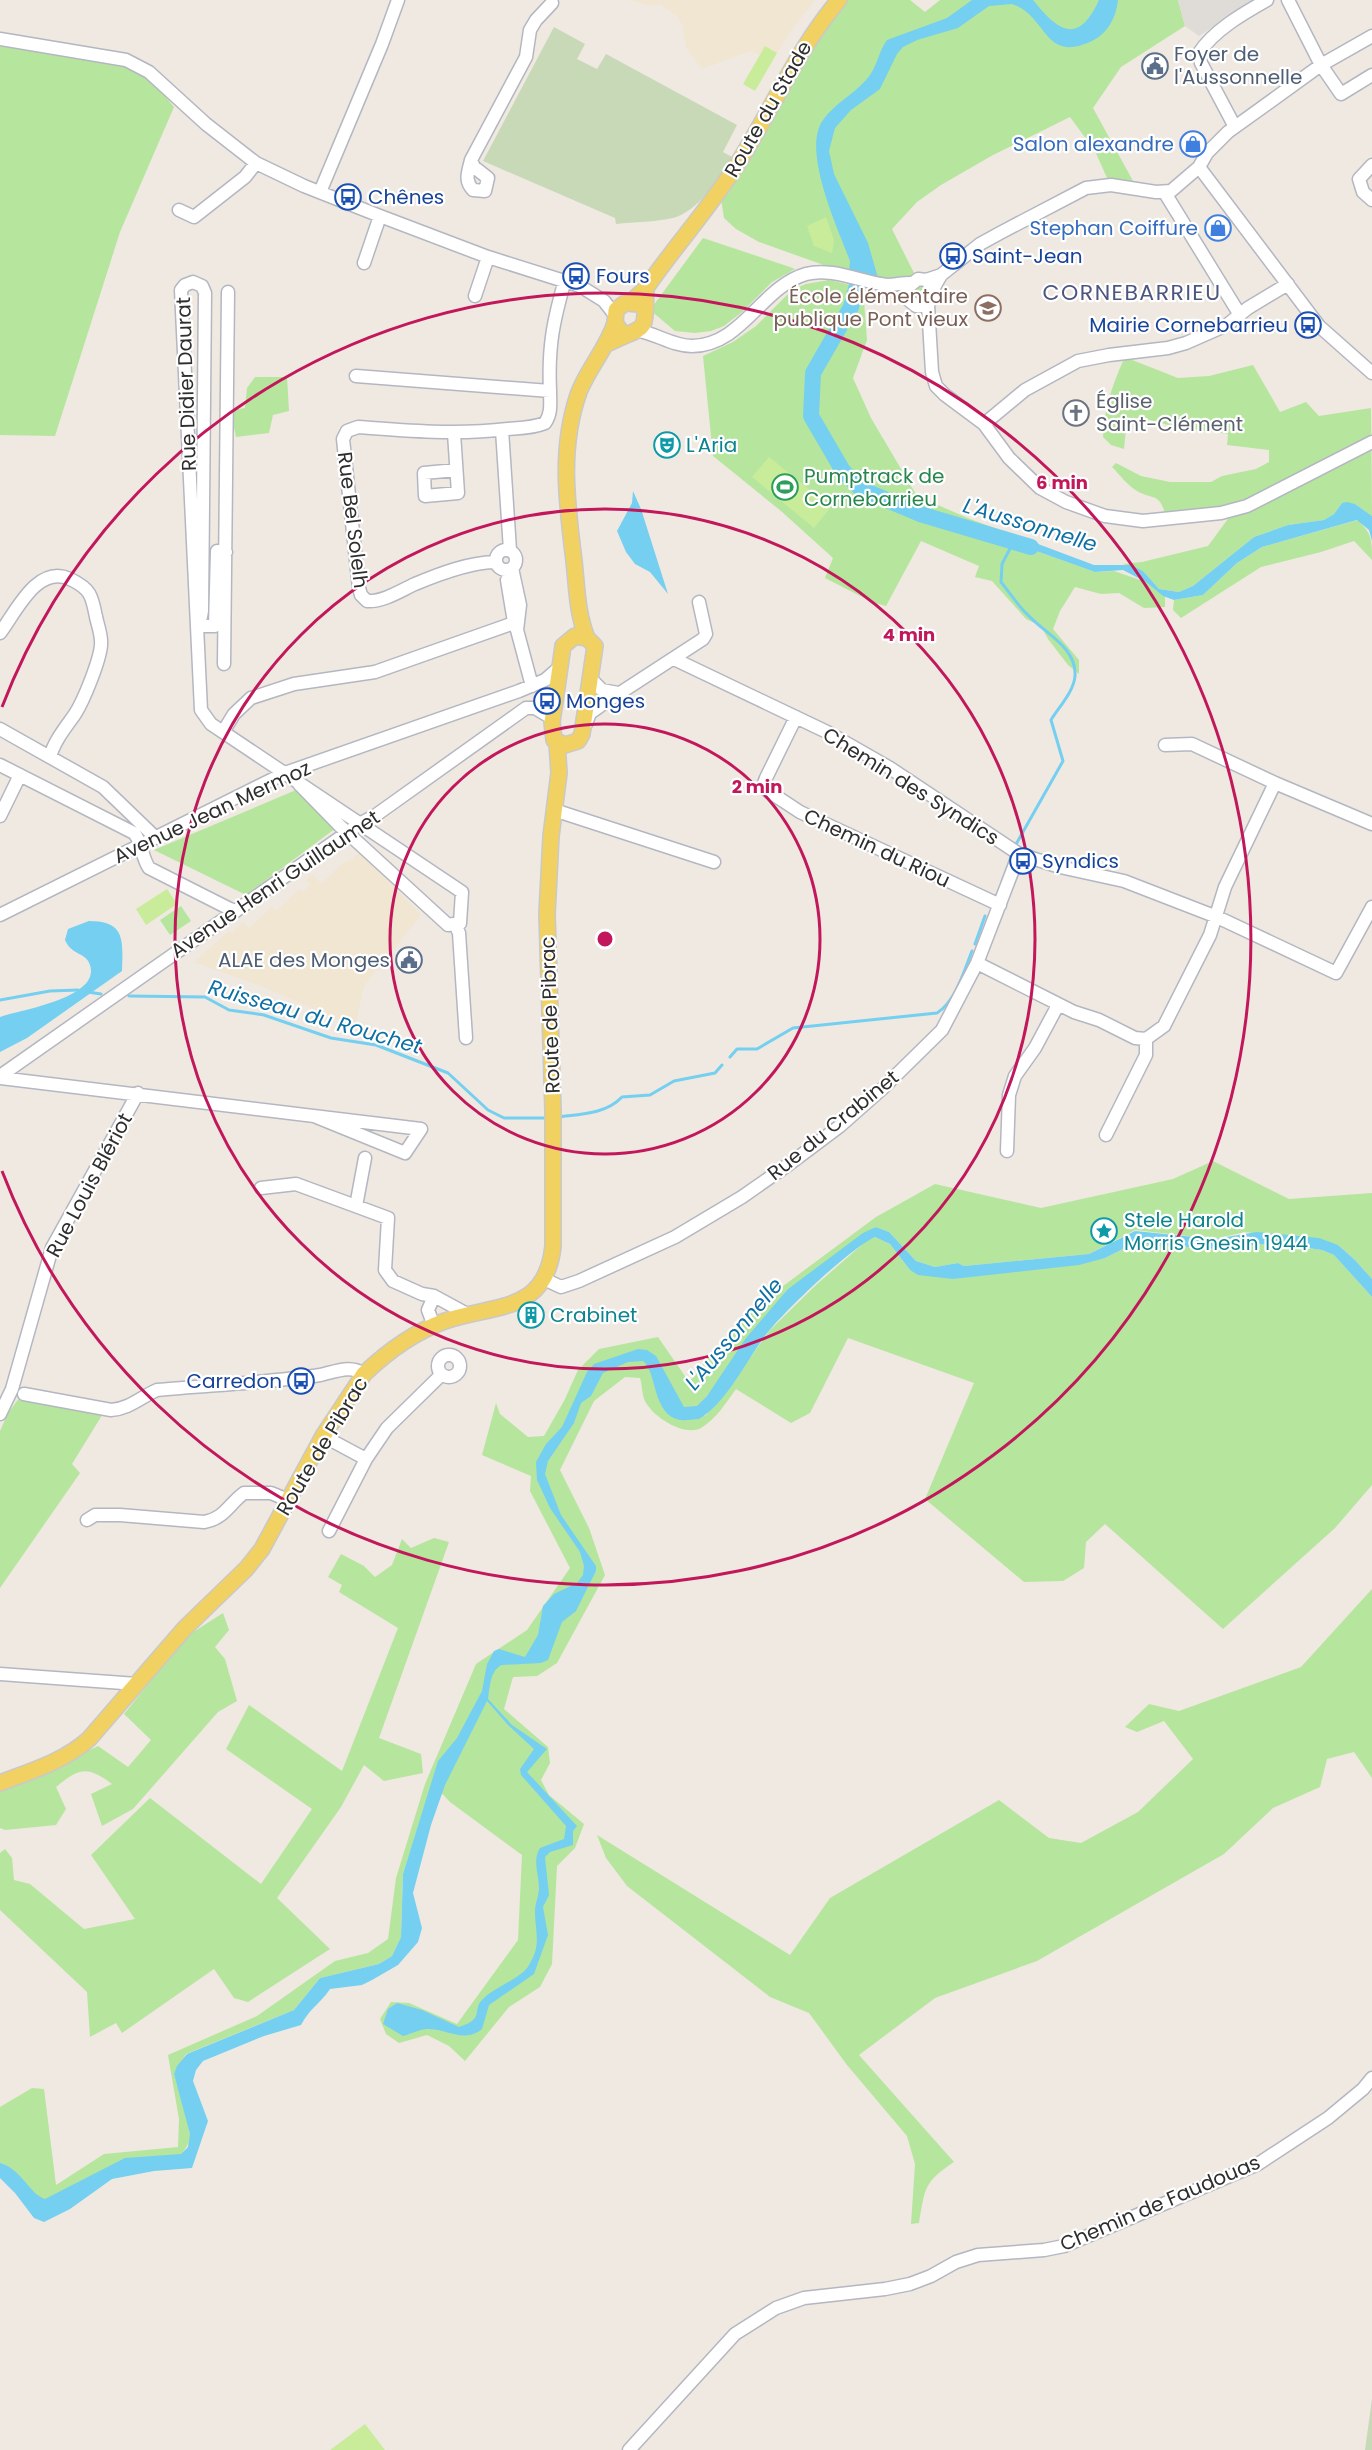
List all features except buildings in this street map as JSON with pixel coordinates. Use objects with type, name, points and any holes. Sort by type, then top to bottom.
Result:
[{"type":"main road","name":"Route du Stade","points":[[646,288],[699,219],[743,155],[798,56],[839,0]]},
{"type":"main road","points":[[571,740],[551,729],[563,646],[575,636],[587,638],[578,609],[566,505],[567,446],[580,392],[594,362],[609,343],[620,311],[646,288]]},
{"type":"main road","points":[[609,343],[640,324],[646,288]]},
{"type":"main road","points":[[620,311],[639,304],[640,324]]},
{"type":"main road","points":[[620,311],[623,332],[640,324]]},
{"type":"main road","points":[[570,639],[578,609]]},
{"type":"main road","name":"Route de Pibrac","points":[[0,1783],[53,1763],[77,1750],[185,1628],[246,1569],[262,1549],[323,1436],[364,1374],[403,1341],[434,1326],[469,1315],[504,1308],[527,1296],[544,1279],[551,1267],[553,1117],[547,914],[554,810],[559,773],[591,679],[595,646],[587,638]]},
{"type":"street","points":[[320,192],[398,0]]},
{"type":"street","points":[[1235,127],[1201,63],[1199,53],[1205,44],[1217,34],[1267,0]]},
{"type":"street","points":[[1288,0],[1322,64],[1341,94],[1372,75]]},
{"type":"street","points":[[471,160],[526,57],[530,30],[540,12],[552,3]]},
{"type":"street","points":[[930,285],[980,244],[1086,188],[1111,185],[1165,193],[1172,191],[1199,167],[1207,153],[1235,127],[1322,64],[1372,36]]},
{"type":"street","points":[[0,39],[126,60],[148,72],[206,124],[256,163],[380,216],[488,257],[580,286],[620,311]]},
{"type":"street","points":[[179,210],[194,217],[245,177],[256,163]]},
{"type":"street","points":[[1372,165],[1360,176],[1363,192],[1372,200]]},
{"type":"street","points":[[1199,167],[1319,326],[1372,373]]},
{"type":"street","points":[[1165,193],[1240,315]]},
{"type":"street","points":[[364,263],[380,216]]},
{"type":"street","points":[[474,296],[488,257]]},
{"type":"street","points":[[640,324],[674,343],[690,346],[728,335],[792,279],[817,273],[890,285],[909,283],[918,279],[930,285]]},
{"type":"street","name":"Rue Bel Solelh","points":[[504,567],[487,562],[435,576],[382,600],[367,601],[362,595],[343,448],[346,432],[358,427],[454,433],[536,427],[545,423],[551,408],[552,330],[565,280]]},
{"type":"street","name":"Rue Didier Daurat","points":[[199,626],[195,610],[181,290],[185,285],[194,282],[202,286],[205,292],[202,611],[199,626],[200,704],[204,717],[299,784]]},
{"type":"street","points":[[906,298],[909,283]]},
{"type":"street","points":[[984,424],[1024,390],[1078,361],[1168,348],[1210,333],[1227,325],[1288,284]]},
{"type":"street","points":[[890,285],[894,291],[916,306],[928,305]]},
{"type":"street","points":[[930,285],[932,300],[928,305],[932,372],[936,386],[984,424],[1009,458],[1041,488],[1066,502],[1104,516],[1143,521],[1221,513],[1246,506],[1372,442]]},
{"type":"street","points":[[224,664],[228,292]]},
{"type":"street","points":[[356,376],[550,392]]},
{"type":"street","points":[[502,430],[510,550],[499,552],[532,686]]},
{"type":"street","points":[[454,433],[456,470]]},
{"type":"street","points":[[199,626],[216,626],[217,552],[226,552]]},
{"type":"street","points":[[0,633],[33,588],[46,578],[61,576],[68,578],[87,588],[93,598],[101,639],[100,651],[82,702],[54,746],[50,757]]},
{"type":"street","points":[[571,740],[590,713],[703,639],[705,634],[699,602]]},
{"type":"street","points":[[223,732],[234,714],[251,698],[294,684],[375,672],[515,619]]},
{"type":"street","name":"Chemin des Syndics","points":[[674,659],[796,717],[890,768],[1015,852],[1060,867],[1125,881],[1217,917],[1336,974],[1372,908]]},
{"type":"street","name":"Avenue Jean Mermoz","points":[[0,915],[285,773],[532,686],[545,680],[560,667]]},
{"type":"street","points":[[591,679],[602,690],[618,693]]},
{"type":"street","name":"Avenue Henri Guillaumet","points":[[0,1077],[526,708],[541,710],[552,718]]},
{"type":"street","name":"Chemin du Riou","points":[[796,717],[766,778],[763,786],[765,789],[800,812],[1000,904]]},
{"type":"street","points":[[0,729],[103,787],[156,838]]},
{"type":"street","points":[[1165,745],[1192,744],[1275,783],[1372,824]]},
{"type":"street","points":[[0,765],[134,833],[142,845],[144,860],[149,868],[236,911]]},
{"type":"street","points":[[0,816],[20,775]]},
{"type":"street","points":[[977,963],[1058,1005],[1099,1020],[1135,1038],[1146,1039],[1164,1026],[1210,935],[1225,887],[1275,783]]},
{"type":"street","points":[[299,784],[462,892],[460,923],[448,925],[299,784]]},
{"type":"street","points":[[554,810],[714,862]]},
{"type":"street","name":"Rue du Crabinet","points":[[544,1279],[561,1287],[675,1238],[742,1197],[840,1126],[924,1050],[942,1030],[977,963],[1000,904],[1015,852]]},
{"type":"street","points":[[455,924],[459,933],[466,1038]]},
{"type":"street","points":[[1007,1151],[1009,1095],[1015,1076],[1035,1048],[1058,1005]]},
{"type":"street","points":[[1106,1135],[1146,1055],[1146,1039]]},
{"type":"street","points":[[0,1077],[421,1129],[405,1153],[314,1116]]},
{"type":"street","name":"Rue Louis Blériot","points":[[0,1414],[12,1389],[52,1248],[138,1094]]},
{"type":"street","points":[[356,1206],[365,1158]]},
{"type":"street","points":[[261,1188],[296,1184],[388,1218],[385,1270],[393,1281],[422,1294],[434,1296],[469,1315]]},
{"type":"street","points":[[434,1296],[428,1310],[434,1326]]},
{"type":"street","points":[[24,1394],[111,1410],[124,1410],[144,1395],[157,1390],[308,1376],[349,1368],[359,1370],[364,1374]]},
{"type":"street","points":[[329,1531],[366,1459],[387,1428],[441,1375]]},
{"type":"street","points":[[0,1383],[12,1389]]},
{"type":"street","points":[[323,1436],[366,1459]]},
{"type":"street","points":[[87,1520],[96,1515],[112,1515],[204,1522],[222,1515],[244,1493],[271,1493],[288,1500]]},
{"type":"street","points":[[0,1674],[137,1684]]},
{"type":"street","name":"Chemin de Faudouas","points":[[630,2450],[735,2334],[776,2308],[804,2298],[910,2284],[931,2276],[956,2262],[978,2255],[1044,2250],[1064,2246],[1258,2164],[1328,2118],[1363,2089],[1372,2078]]},
{"type":"shaded area","points":[[632,0],[815,0],[777,53],[765,47],[760,55],[750,51],[702,69],[686,47],[683,26],[677,16],[660,4],[650,6]]},
{"type":"shaded area","points":[[1178,0],[1254,0],[1199,36],[1185,26]]},
{"type":"shaded area","points":[[361,852],[421,915],[364,986],[355,1027],[261,986],[194,962],[229,931],[232,933],[243,922],[249,928],[272,907],[276,911],[300,889],[303,892],[310,885],[306,880],[312,874],[321,884],[344,862],[355,859],[354,857]]},
{"type":"green space","points":[[848,0],[910,0],[925,12],[940,0],[1178,0],[1185,26],[1121,67],[1093,108],[1133,181],[1107,178],[1095,151],[1070,117],[993,155],[941,185],[917,202],[892,229],[914,273],[905,280],[894,281],[835,269],[759,242],[736,229],[724,218],[721,199],[822,30]]},
{"type":"green space","points":[[554,27],[585,44],[577,59],[597,69],[606,54],[737,125],[723,152],[732,157],[700,201],[673,218],[616,224],[615,218],[483,161]]},
{"type":"green space","points":[[0,44],[70,53],[123,65],[148,78],[174,107],[120,232],[55,436],[0,435]]},
{"type":"green space","points":[[765,46],[777,53],[755,91],[743,84]]},
{"type":"green space","points":[[826,217],[834,240],[832,253],[814,246],[807,226]]},
{"type":"green space","points":[[703,238],[795,269],[772,282],[742,312],[724,326],[711,331],[695,333],[675,331],[650,310]]},
{"type":"green space","points":[[829,280],[863,288],[867,340],[853,378],[871,418],[917,496],[1014,535],[1011,542],[1095,572],[1114,571],[1146,582],[1165,597],[1165,607],[1144,608],[1119,593],[1101,594],[1075,587],[1060,611],[1053,629],[1079,660],[1079,674],[1068,665],[1041,626],[1026,619],[992,581],[975,577],[979,566],[921,541],[886,606],[872,602],[825,578],[833,558],[781,511],[713,456],[703,356],[733,342],[756,326],[792,290],[806,284]]},
{"type":"green space","points":[[921,285],[927,289],[928,293],[924,299],[917,300],[912,294],[916,291],[914,287]]},
{"type":"green space","points":[[1127,358],[1178,378],[1209,376],[1253,365],[1280,412],[1306,402],[1319,416],[1371,408],[1372,516],[1355,504],[1342,503],[1334,514],[1324,520],[1288,525],[1254,537],[1193,586],[1179,592],[1159,589],[1143,571],[1123,564],[1142,562],[1208,546],[1230,516],[1219,509],[1165,514],[1158,500],[1134,489],[1112,467],[1116,463],[1141,476],[1170,482],[1211,482],[1222,476],[1256,469],[1269,462],[1269,450],[1227,445],[1228,434],[1172,426],[1139,417],[1131,421],[1126,429],[1124,449],[1111,445],[1103,437],[1105,417],[1115,379],[1123,361]]},
{"type":"green space","points":[[255,377],[287,377],[289,411],[273,415],[269,433],[236,437],[232,418],[233,410],[245,408],[247,388]]},
{"type":"green space","name":"Pumptrack de Cornebarrieu","points":[[769,457],[831,507],[814,528],[752,477]]},
{"type":"green space","points":[[1358,520],[1370,538],[1372,560],[1354,541],[1261,567],[1181,618],[1173,610],[1174,600],[1203,595],[1237,563],[1262,547]]},
{"type":"green space","points":[[296,790],[336,828],[246,895],[154,850]]},
{"type":"green space","points":[[167,889],[177,904],[146,925],[136,909]]},
{"type":"green space","points":[[181,906],[191,921],[170,935],[160,920]]},
{"type":"green space","points":[[1213,1161],[1289,1199],[1372,1193],[1372,1279],[1338,1245],[1245,1232],[1214,1239],[1135,1230],[1089,1254],[964,1266],[958,1263],[935,1267],[916,1261],[889,1232],[876,1227],[788,1289],[698,1406],[705,1416],[726,1392],[769,1331],[816,1285],[865,1242],[875,1237],[890,1244],[910,1270],[953,1279],[1105,1258],[1135,1243],[1216,1249],[1275,1243],[1322,1250],[1334,1255],[1372,1297],[1372,1485],[1335,1528],[1223,1629],[1105,1524],[1086,1542],[1084,1568],[1063,1581],[1024,1582],[925,1499],[974,1383],[848,1338],[810,1413],[791,1423],[736,1389],[711,1420],[701,1428],[686,1430],[670,1424],[649,1407],[643,1396],[640,1378],[625,1377],[594,1401],[560,1470],[589,1528],[605,1575],[557,1663],[537,1676],[513,1677],[504,1709],[548,1747],[550,1763],[541,1780],[549,1795],[584,1824],[575,1848],[557,1866],[552,1964],[540,1987],[509,2007],[465,2061],[449,2046],[427,2035],[399,2043],[386,2034],[380,2019],[391,2002],[409,2003],[457,2024],[518,1940],[522,1855],[450,1802],[432,1783],[403,1874],[401,1937],[392,1956],[379,1964],[320,1978],[294,2010],[186,2054],[174,2074],[190,2131],[187,2146],[180,2159],[121,2166],[50,2202],[34,2201],[0,2172],[0,2107],[32,2088],[44,2089],[56,2185],[104,2154],[178,2147],[179,2119],[168,2055],[257,2016],[335,1961],[368,1953],[388,1939],[396,1878],[425,1784],[476,1664],[527,1630],[570,1568],[530,1491],[531,1476],[482,1455],[496,1403],[500,1414],[528,1437],[544,1436],[578,1370],[599,1349],[658,1337],[689,1382],[744,1315],[876,1217],[935,1184],[1041,1208],[1173,1179]]},
{"type":"green space","points":[[20,1397],[104,1412],[72,1464],[80,1473],[0,1588],[0,1431],[8,1413]]},
{"type":"green space","points":[[434,1538],[449,1542],[379,1738],[421,1754],[423,1773],[384,1781],[364,1765],[341,1807],[277,1898],[330,1949],[248,2002],[234,1998],[214,1969],[122,2033],[116,2023],[90,2037],[87,1992],[0,1910],[0,1853],[5,1849],[12,1858],[14,1880],[30,1884],[84,1929],[135,1919],[91,1855],[150,1798],[261,1884],[312,1809],[226,1749],[249,1705],[342,1771],[398,1628],[339,1592],[342,1585],[328,1577],[341,1554],[364,1566],[375,1577],[392,1565],[402,1539],[411,1548]]},
{"type":"green space","points":[[1372,1589],[1372,1778],[1354,1752],[1327,1759],[1320,1787],[1273,1808],[1224,1854],[1037,1961],[935,1998],[859,2055],[954,2162],[931,2181],[925,2194],[919,2223],[911,2224],[915,2164],[907,2136],[847,2065],[809,2013],[770,1997],[627,1886],[606,1858],[597,1835],[790,1955],[830,1898],[999,1800],[1049,1838],[1081,1843],[1138,1812],[1193,1759],[1164,1721],[1137,1732],[1125,1727],[1149,1704],[1179,1711],[1301,1667]]},
{"type":"green space","points":[[223,1613],[229,1630],[215,1647],[225,1659],[237,1701],[218,1712],[133,1809],[102,1826],[91,1794],[112,1784],[96,1774],[83,1771],[71,1776],[56,1787],[66,1809],[56,1825],[5,1830],[0,1828],[0,1790],[38,1775],[98,1746],[128,1767],[151,1740],[124,1714],[187,1636]]},
{"type":"green space","points":[[1372,2399],[1372,2450],[1365,2450]]},
{"type":"green space","points":[[365,2424],[385,2450],[330,2450]]},
{"type":"water","points":[[972,0],[1033,0],[1051,20],[1068,29],[1083,24],[1099,0],[1118,0],[1113,19],[1107,29],[1098,38],[1076,47],[1064,47],[1055,43],[1033,18],[1012,4],[989,6],[958,28],[917,40],[903,47],[897,54],[880,89],[851,110],[835,128],[829,151],[834,174],[868,243],[878,278],[849,273],[850,261],[830,210],[819,169],[816,150],[817,133],[823,120],[833,109],[870,76],[887,40],[947,18]]},
{"type":"water","points":[[633,491],[668,594],[650,572],[635,564],[626,552],[617,531],[632,503]]},
{"type":"water","points":[[1342,503],[1355,504],[1372,516],[1372,541],[1369,530],[1357,520],[1262,547],[1237,563],[1203,595],[1174,600],[1163,596],[1146,582],[1123,570],[1095,572],[1011,542],[1014,535],[1094,565],[1130,565],[1143,571],[1159,589],[1179,592],[1193,586],[1254,537],[1288,525],[1324,520],[1334,514]]},
{"type":"water","points":[[89,921],[109,924],[116,928],[121,941],[122,971],[27,1038],[0,1052],[0,1017],[56,1001],[83,986],[90,976],[88,961],[71,949],[65,940],[68,929]]},
{"type":"water","points":[[876,1227],[889,1232],[916,1261],[935,1267],[958,1263],[964,1266],[1089,1254],[1135,1231],[1214,1239],[1257,1232],[1319,1238],[1338,1245],[1355,1260],[1372,1279],[1372,1297],[1334,1255],[1322,1250],[1275,1243],[1216,1249],[1135,1243],[1105,1258],[1079,1265],[953,1279],[918,1275],[910,1270],[890,1244],[875,1237],[835,1266],[789,1309],[768,1332],[719,1402],[699,1419],[680,1420],[664,1410],[651,1374],[643,1361],[628,1362],[603,1373],[591,1396],[581,1403],[574,1423],[548,1461],[545,1474],[561,1515],[596,1566],[596,1571],[576,1611],[562,1622],[548,1660],[541,1663],[498,1667],[491,1679],[488,1699],[512,1725],[547,1749],[527,1772],[577,1826],[573,1831],[573,1845],[550,1852],[545,1857],[549,1895],[543,1907],[548,1935],[534,1974],[489,2005],[482,2029],[475,2033],[462,2035],[426,2029],[403,2036],[383,2024],[388,2009],[397,2003],[422,2010],[459,2027],[468,2024],[476,2017],[480,2002],[526,1970],[533,1958],[537,1938],[535,1911],[539,1888],[536,1863],[538,1853],[540,1848],[564,1839],[566,1826],[521,1775],[520,1769],[534,1749],[487,1701],[445,1785],[431,1825],[413,1893],[422,1928],[418,1942],[398,1965],[362,1985],[330,1989],[301,2025],[264,2036],[203,2061],[196,2070],[193,2081],[208,2121],[192,2168],[154,2171],[112,2179],[70,2209],[44,2222],[34,2218],[0,2178],[0,2163],[8,2166],[34,2192],[45,2199],[125,2158],[181,2154],[188,2147],[190,2134],[174,2074],[177,2066],[187,2054],[294,2010],[320,1978],[379,1964],[392,1956],[401,1937],[403,1874],[438,1761],[457,1738],[482,1691],[487,1664],[494,1651],[499,1649],[525,1657],[538,1635],[543,1606],[554,1594],[577,1583],[583,1575],[584,1566],[580,1552],[550,1508],[537,1480],[536,1462],[546,1444],[562,1427],[587,1372],[594,1364],[638,1349],[647,1350],[656,1356],[684,1407],[697,1406],[707,1396],[746,1338],[788,1289],[863,1233]]},
{"type":"waterway","name":"L'Aussonnelle","points":[[863,264],[851,307],[813,373],[811,416],[843,471],[861,489],[920,514],[1031,547]]},
{"type":"waterway","name":"Ruisseau du Rouchet","points":[[1014,541],[1002,564],[1001,582],[1017,604],[1065,649],[1071,657],[1075,676],[1069,693],[1051,720],[1063,761],[1015,846]]},
{"type":"waterway","name":"Ruisseau du Rouchet","points":[[1002,882],[1013,852]]},
{"type":"waterway","name":"Ruisseau du Rouchet","points":[[975,944],[985,916]]},
{"type":"waterway","name":"Ruisseau du Rouchet","points":[[730,1057],[737,1049],[757,1049],[793,1028],[937,1013],[944,1008],[954,993],[972,951]]},
{"type":"waterway","name":"Ruisseau du Rouchet","points":[[0,1000],[50,991],[78,990]]},
{"type":"waterway","name":"Ruisseau du Rouchet","points":[[88,992],[101,994]]},
{"type":"waterway","name":"Ruisseau du Rouchet","points":[[129,996],[205,997],[229,1010],[264,1015],[331,1038],[376,1045],[448,1073],[488,1110],[504,1118],[547,1118]]},
{"type":"waterway","name":"Ruisseau du Rouchet","points":[[558,1117],[601,1110],[616,1103],[622,1097],[650,1095],[674,1081],[715,1073],[722,1065]]},
{"type":"place","name":"Foyer de l'Aussonnelle","points":[[1155,66]]},
{"type":"place","name":"Salon alexandre","points":[[1193,144]]},
{"type":"place","name":"Chênes","points":[[348,197]]},
{"type":"place","name":"Stephan Coiffure","points":[[1218,228]]},
{"type":"place","name":"Saint-Jean","points":[[953,256]]},
{"type":"place","name":"Fours","points":[[576,276]]},
{"type":"place","name":"École élémentaire publique Pont vieux","points":[[988,308]]},
{"type":"place","name":"Mairie Cornebarrieu","points":[[1308,325]]},
{"type":"place","name":"Église Saint-Clément","points":[[1076,413]]},
{"type":"place","name":"L'Aria","points":[[667,445]]},
{"type":"place","name":"Pumptrack de Cornebarrieu","points":[[785,487]]},
{"type":"place","name":"Monges","points":[[547,701]]},
{"type":"place","name":"Syndics","points":[[1023,861]]},
{"type":"place","name":"ALAE des Monges","points":[[409,960]]},
{"type":"place","name":"Stele Harold Morris Gnesin 1944","points":[[1104,1231]]},
{"type":"place","name":"Crabinet","points":[[531,1315]]},
{"type":"place","name":"Carredon","points":[[301,1381]]},
{"type":"district","name":"CORNEBARRIEU","points":[[1132,292]]}]
